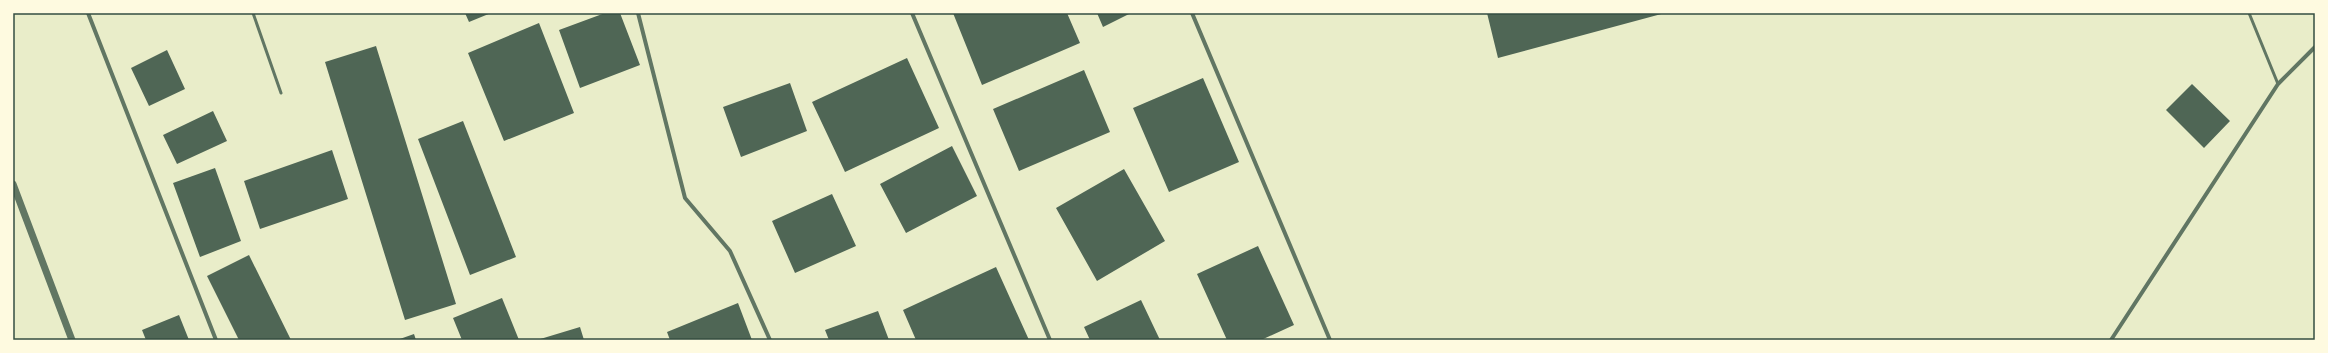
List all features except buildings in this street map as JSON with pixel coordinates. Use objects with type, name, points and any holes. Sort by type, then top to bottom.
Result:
[{"type":"street","points":[[88,13],[216,340]]},
{"type":"street","points":[[638,13],[685,198],[730,251],[770,340]]},
{"type":"street","points":[[912,13],[1050,340]]},
{"type":"street","points":[[1192,13],[1330,340]]},
{"type":"street","points":[[2111,340],[2278,84],[2315,47]]},
{"type":"street","points":[[13,184],[72,340]]},
{"type":"lane","points":[[253,13],[281,93]]},
{"type":"lane","points":[[2249,13],[2278,84]]}]
